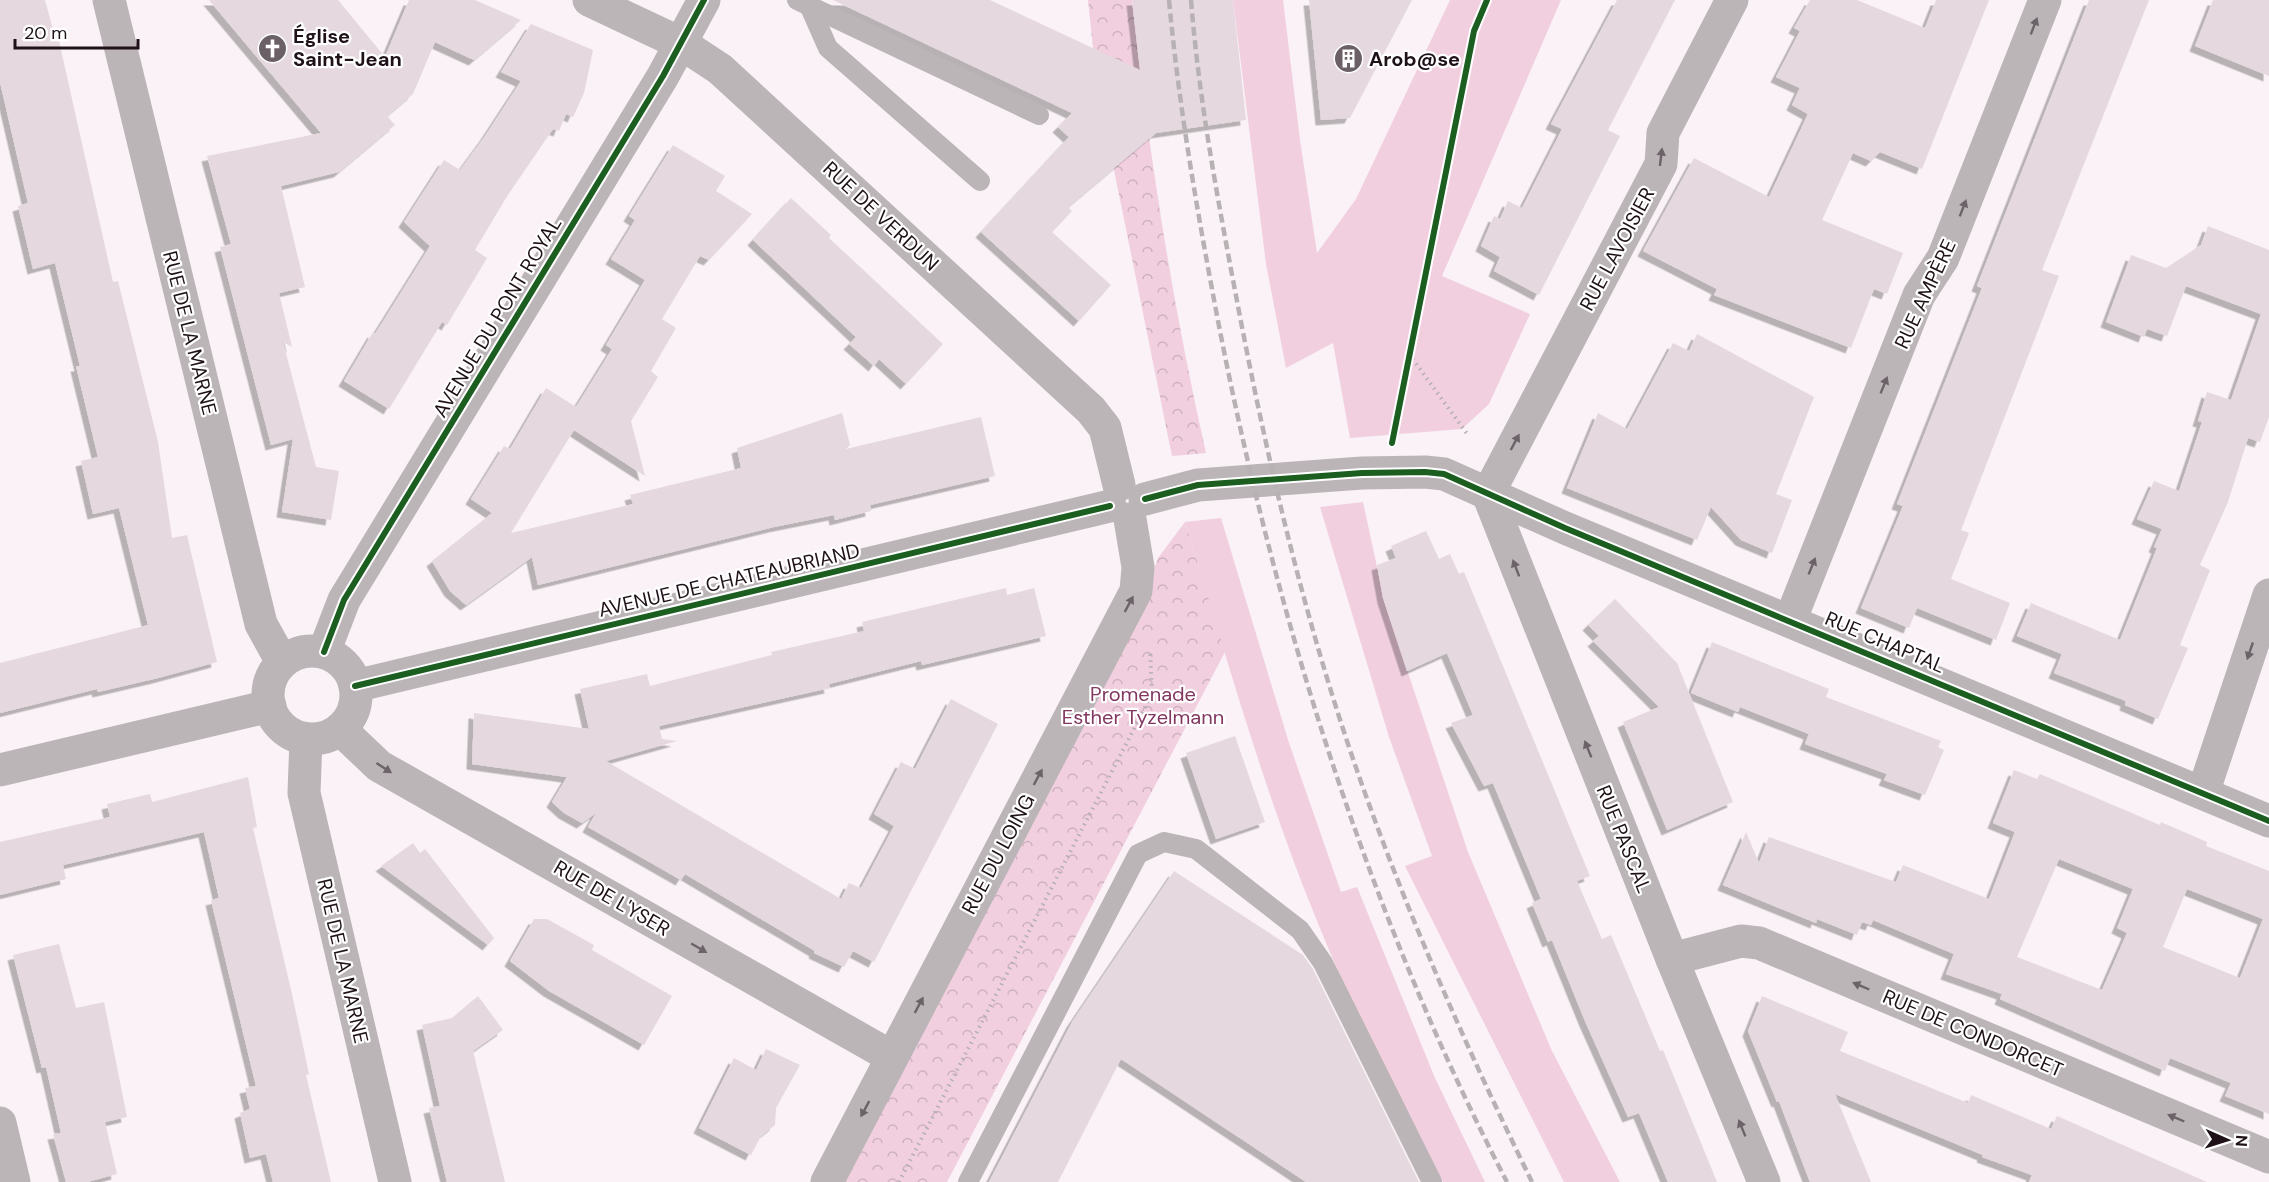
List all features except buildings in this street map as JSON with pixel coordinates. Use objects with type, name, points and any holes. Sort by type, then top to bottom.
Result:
[{"type":"street","name":"RUE DE LA MARNE","points":[[110,0],[261,624],[282,662]]},
{"type":"street","name":"RUE DE VERDUN","points":[[589,0],[682,44],[720,69],[1091,410],[1105,428],[1126,502]]},
{"type":"street","name":"AVENUE DU PONT ROYAL","points":[[324,652],[344,600],[682,44],[704,0]]},
{"type":"street","name":"RUE LAVOISIER","points":[[1488,494],[1661,164],[1663,133],[1732,0]]},
{"type":"street","name":"RUE AMPÈRE","points":[[1790,621],[1919,295],[1943,258],[2045,0]]},
{"type":"street","name":"AVENUE DE CHATEAUBRIAND","points":[[356,686],[1198,485],[1362,473],[1425,472],[1444,474],[1488,494]]},
{"type":"street","name":"RUE CHAPTAL","points":[[1488,494],[2269,821]]},
{"type":"street","name":"RUE PASCAL","points":[[1488,494],[1672,959],[1764,1182]]},
{"type":"street","name":"RUE DU LOING","points":[[827,1182],[1136,591],[1138,567],[1126,502]]},
{"type":"street","points":[[2203,793],[2269,595]]},
{"type":"street","points":[[302,652],[324,652],[341,661],[352,677],[356,686],[354,710],[340,729],[318,739],[306,739],[283,728],[275,718],[270,706],[270,682],[282,662],[302,652]]},
{"type":"street","points":[[0,770],[270,706]]},
{"type":"street","name":"RUE DE L'YSER","points":[[340,729],[379,766],[892,1057]]},
{"type":"street","name":"RUE DE LA MARNE","points":[[306,739],[304,793],[395,1182]]},
{"type":"street","name":"RUE DE CONDORCET","points":[[1672,959],[1741,941],[1759,943],[2269,1157]]},
{"type":"street","points":[[0,1123],[14,1182]]},
{"type":"lane","points":[[803,3],[1039,115]]},
{"type":"lane","points":[[803,3],[828,48],[980,181]]},
{"type":"lane","points":[[968,1182],[1138,854],[1164,842],[1196,849],[1300,930],[1323,963],[1432,1182]]},
{"type":"path","points":[[1409,354],[1468,435]]},
{"type":"path","points":[[899,1182],[1152,693],[1150,648]]},
{"type":"green space","points":[[1088,0],[1132,0],[1163,228],[1182,340],[1206,453],[1172,456],[1097,86]]},
{"type":"green space","points":[[1233,0],[1283,0],[1317,253],[1356,199],[1450,0],[1561,0],[1442,276],[1530,314],[1489,404],[1462,429],[1350,438],[1333,343],[1286,368],[1266,264]]},
{"type":"green space","points":[[1363,502],[1385,604],[1468,852],[1552,1051],[1620,1182],[1564,1182],[1405,866],[1432,856],[1389,737],[1320,507]]},
{"type":"green space","points":[[1221,518],[1289,743],[1341,892],[1357,887],[1435,1078],[1485,1182],[1443,1182],[1374,1049],[1313,911],[1261,767],[1185,522]]},
{"type":"green space","name":"Promenade Esther Tyzelmann","points":[[1185,522],[1225,652],[947,1182],[841,1182],[1136,617],[1158,558]]},
{"type":"railway","points":[[1169,0],[1187,145],[1212,289],[1235,403],[1292,633],[1327,746],[1366,859],[1408,969],[1456,1077],[1507,1182]]},
{"type":"railway","points":[[1191,0],[1210,151],[1248,358],[1286,529],[1316,641],[1370,808],[1412,917],[1458,1024],[1532,1182]]},
{"type":"cycle path","points":[[324,652],[344,600],[663,76],[704,0]]},
{"type":"cycle path","points":[[1392,443],[1474,31],[1487,0]]},
{"type":"cycle path","points":[[1145,499],[1198,485],[1362,473],[1444,474],[1565,528],[2269,821]]},
{"type":"cycle path","points":[[355,686],[1110,506]]},
{"type":"place","name":"Église Saint-Jean","points":[[272,48]]},
{"type":"place","name":"Arob@se","points":[[1348,59]]}]
